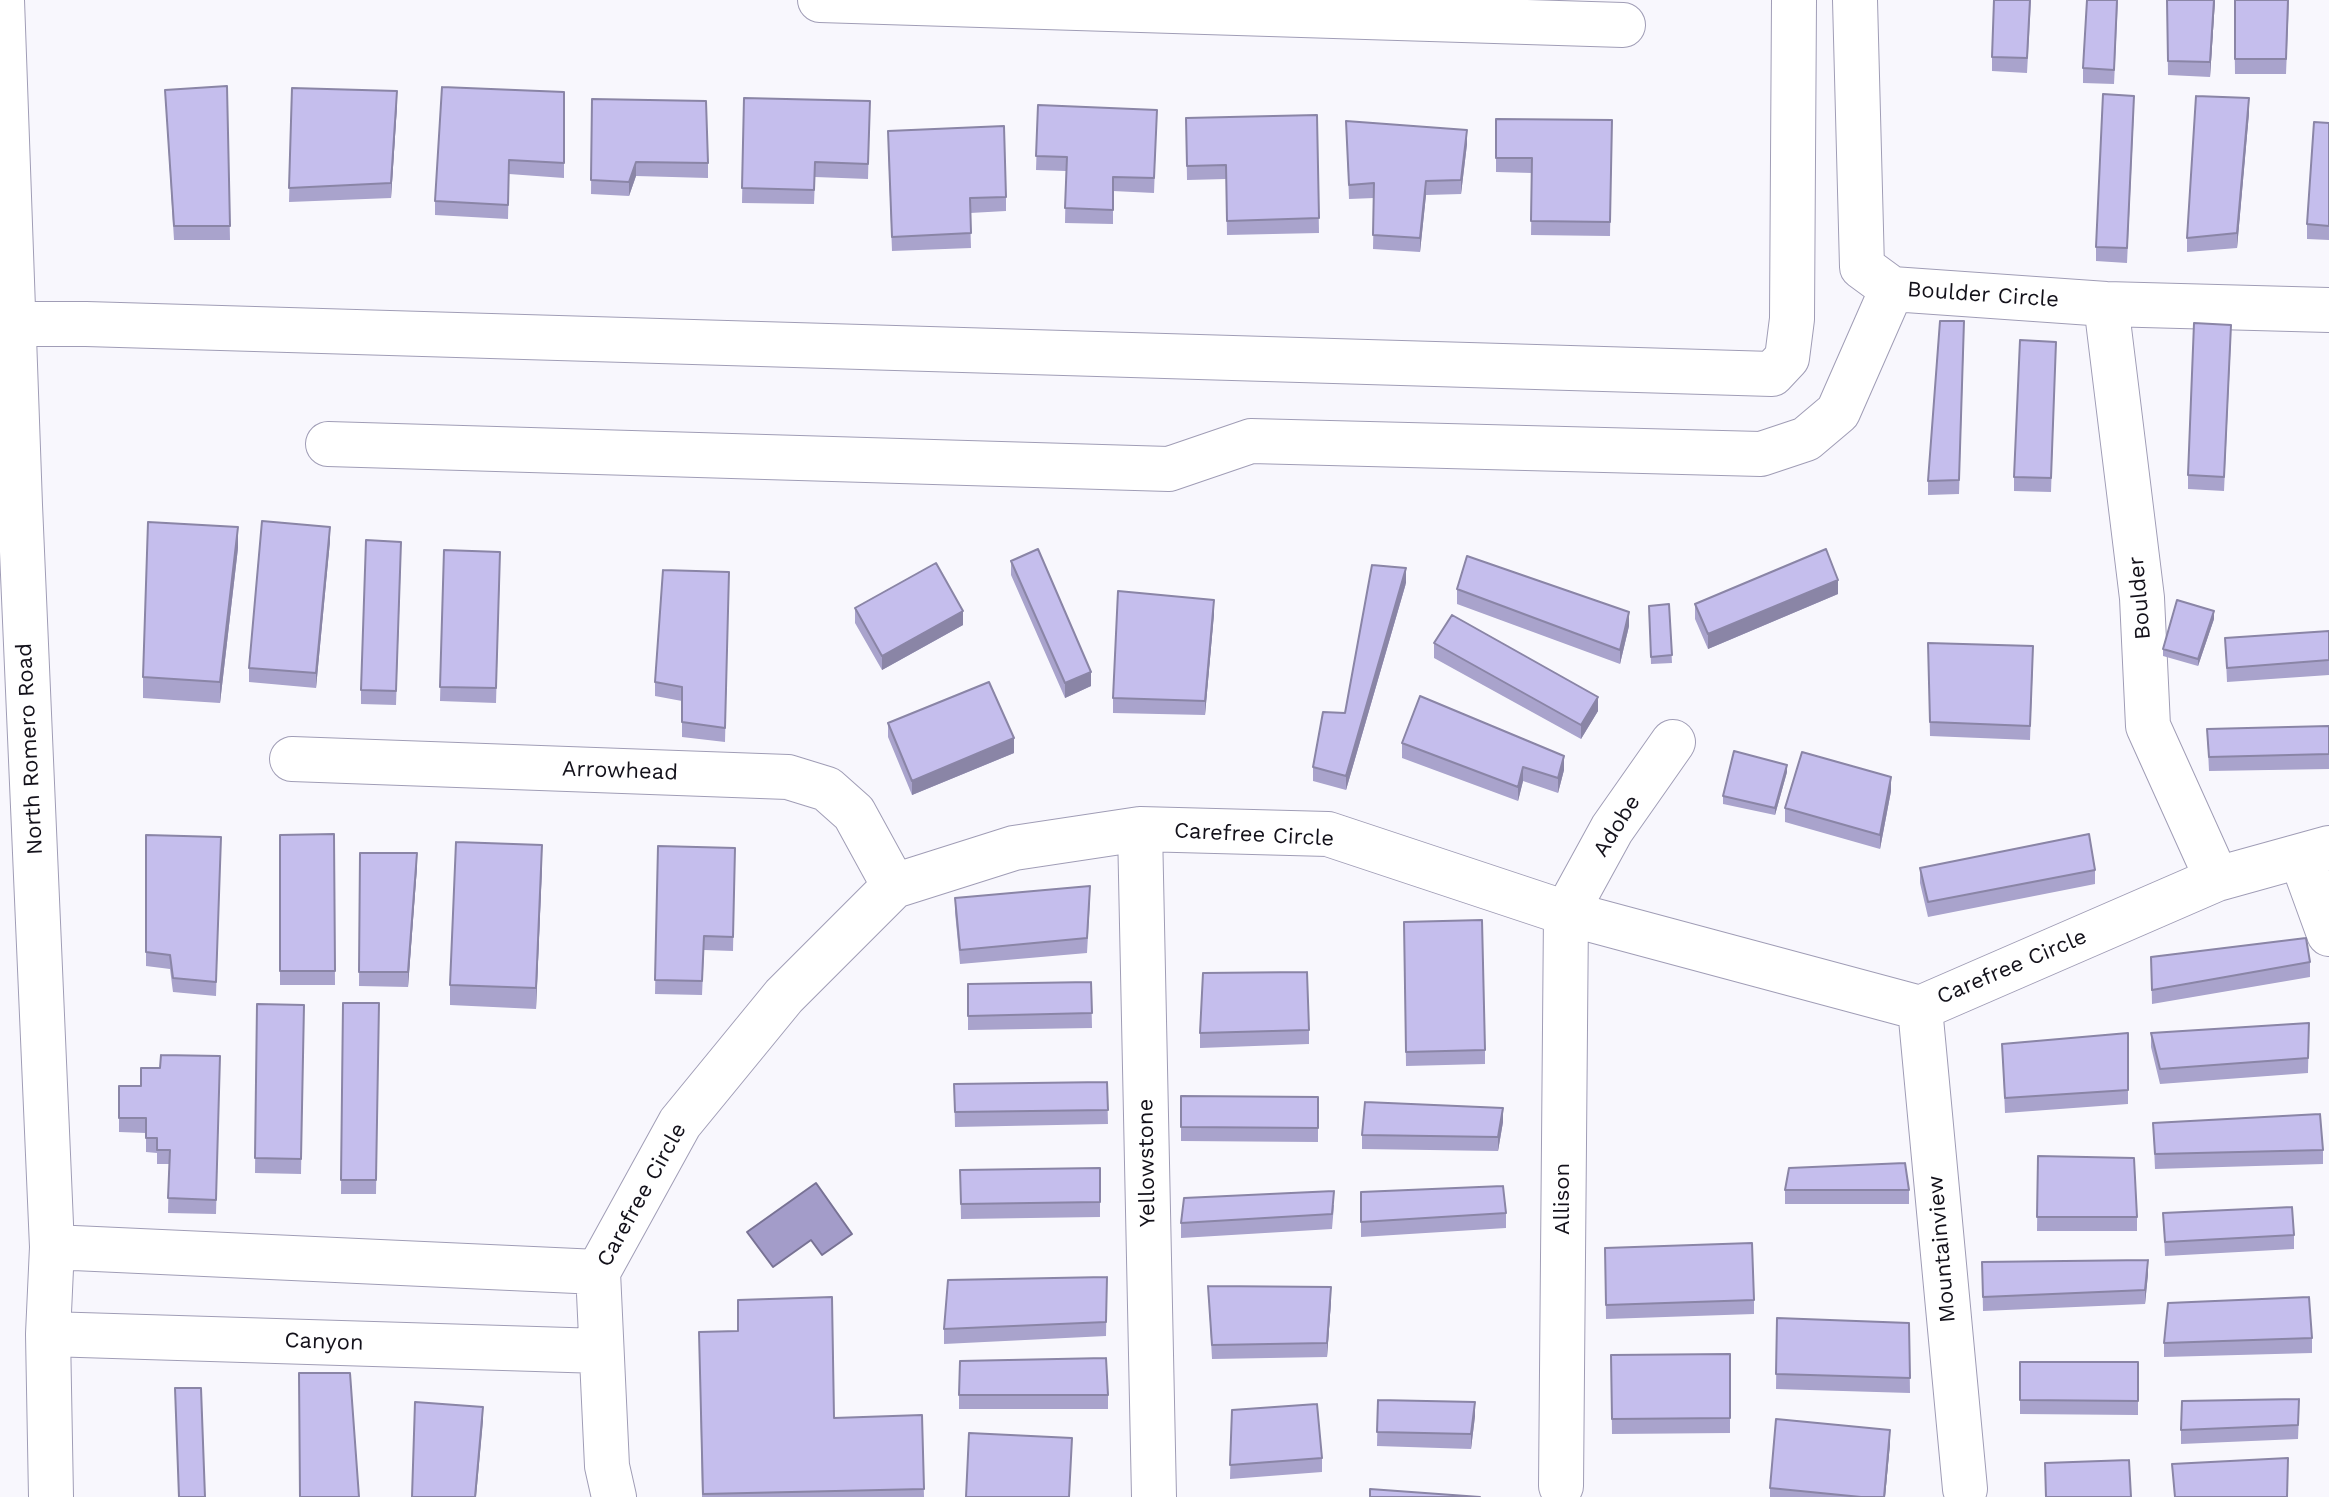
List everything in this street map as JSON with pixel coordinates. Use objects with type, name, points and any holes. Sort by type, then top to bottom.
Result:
[{"type":"street","name":"North Romero Road","points":[[2,0],[14,324],[10,504],[52,1247],[48,1334],[51,1497]]},
{"type":"street","points":[[820,0],[1623,25]]},
{"type":"street","points":[[14,324],[1772,374],[1787,358],[1792,319],[1794,0]]},
{"type":"street","name":"Boulder Circle","points":[[1855,0],[1862,267],[1892,289],[2106,304],[2329,310]]},
{"type":"street","points":[[328,444],[1169,469],[1251,441],[1761,454],[1806,439],[1838,412],[1892,289]]},
{"type":"street","name":"Boulder","points":[[2106,304],[2142,598],[2148,726],[2217,879]]},
{"type":"street","name":"Adobe","points":[[1566,913],[1612,829],[1673,742]]},
{"type":"street","name":"Arrowhead","points":[[292,759],[788,777],[827,789],[854,813],[894,886]]},
{"type":"street","name":"Carefree Circle","points":[[614,1497],[607,1466],[598,1272],[680,1123],[784,996],[894,886],[1014,848],[1140,829],[1328,834],[1566,913],[1920,1008],[2217,879],[2315,852]]},
{"type":"street","name":"Yellowstone","points":[[1140,829],[1154,1497]]},
{"type":"street","points":[[2315,852],[2329,934]]},
{"type":"street","name":"Allison","points":[[1561,1486],[1566,913]]},
{"type":"street","name":"Mountainview","points":[[1920,1008],[1965,1489]]},
{"type":"street","points":[[52,1247],[598,1272]]},
{"type":"street","name":"Canyon","points":[[48,1334],[601,1351]]},
{"type":"shaded area","points":[[816,1183],[852,1234],[822,1255],[811,1240],[773,1267],[747,1232]]},
{"type":"building","points":[[1994,0],[2030,0],[2027,58],[1992,57]]},
{"type":"building","points":[[2087,0],[2117,0],[2114,70],[2083,68]]},
{"type":"building","points":[[2167,0],[2214,0],[2210,62],[2168,61]]},
{"type":"building","points":[[2235,0],[2288,0],[2286,59],[2235,59]]},
{"type":"building","points":[[227,86],[230,226],[174,226],[165,90]]},
{"type":"building","points":[[442,87],[564,92],[564,163],[509,160],[508,205],[435,201]]},
{"type":"building","points":[[292,88],[397,91],[391,183],[289,188]]},
{"type":"building","points":[[2103,94],[2134,96],[2127,248],[2096,247]]},
{"type":"building","points":[[2196,96],[2249,98],[2237,233],[2187,238]]},
{"type":"building","points":[[744,98],[870,101],[868,164],[815,162],[814,190],[742,188]]},
{"type":"building","points":[[592,99],[706,101],[708,163],[636,162],[629,182],[591,180]]},
{"type":"building","points":[[1038,105],[1157,110],[1154,178],[1113,177],[1113,210],[1065,208],[1067,157],[1036,156]]},
{"type":"building","points":[[1317,115],[1319,218],[1227,221],[1226,165],[1187,166],[1186,118]]},
{"type":"building","points":[[1496,119],[1612,120],[1610,222],[1531,221],[1532,158],[1496,158]]},
{"type":"building","points":[[1346,121],[1467,130],[1461,180],[1426,181],[1420,238],[1373,235],[1374,183],[1349,185]]},
{"type":"building","points":[[2314,122],[2329,123],[2329,226],[2307,224]]},
{"type":"building","points":[[1004,126],[1006,197],[970,198],[971,233],[892,237],[888,131]]},
{"type":"building","points":[[1940,321],[1964,321],[1959,480],[1928,481]]},
{"type":"building","points":[[2194,323],[2231,325],[2224,477],[2188,475]]},
{"type":"building","points":[[2020,340],[2056,342],[2051,478],[2014,477]]},
{"type":"building","points":[[262,521],[330,527],[316,673],[249,668]]},
{"type":"building","points":[[148,522],[238,527],[220,682],[143,677]]},
{"type":"building","points":[[366,540],[401,542],[396,691],[361,690]]},
{"type":"building","points":[[1038,549],[1091,672],[1065,683],[1011,561]]},
{"type":"building","points":[[1826,549],[1838,580],[1708,634],[1695,604]]},
{"type":"building","points":[[444,550],[500,552],[496,688],[440,687]]},
{"type":"building","points":[[1467,556],[1629,612],[1620,650],[1457,589]]},
{"type":"building","points":[[936,563],[963,611],[882,656],[855,608]]},
{"type":"building","points":[[1372,565],[1406,568],[1346,776],[1313,767],[1323,712],[1345,713]]},
{"type":"building","points":[[663,570],[729,572],[725,728],[682,722],[682,687],[655,682]]},
{"type":"building","points":[[1118,591],[1214,600],[1205,701],[1113,698]]},
{"type":"building","points":[[2177,600],[2214,611],[2198,659],[2163,649]]},
{"type":"building","points":[[1669,604],[1672,655],[1651,657],[1649,606]]},
{"type":"building","points":[[1452,615],[1598,697],[1581,725],[1434,643]]},
{"type":"building","points":[[2329,631],[2329,660],[2227,668],[2225,638]]},
{"type":"building","points":[[1928,643],[2033,646],[2030,726],[1930,722]]},
{"type":"building","points":[[989,682],[1014,738],[912,781],[888,723]]},
{"type":"building","points":[[1420,696],[1564,756],[1558,778],[1523,767],[1518,787],[1402,743]]},
{"type":"building","points":[[2329,726],[2329,754],[2209,757],[2207,729]]},
{"type":"building","points":[[1734,751],[1787,765],[1775,808],[1723,796]]},
{"type":"building","points":[[1802,752],[1891,777],[1880,835],[1785,808]]},
{"type":"building","points":[[334,834],[335,971],[280,971],[280,835]]},
{"type":"building","points":[[2089,834],[2095,870],[1928,902],[1920,868]]},
{"type":"building","points":[[146,835],[221,837],[216,982],[173,978],[170,955],[146,952]]},
{"type":"building","points":[[456,842],[542,845],[536,988],[450,985]]},
{"type":"building","points":[[658,846],[735,848],[733,937],[704,936],[702,981],[655,980]]},
{"type":"building","points":[[360,853],[417,853],[408,972],[359,972]]},
{"type":"building","points":[[1090,886],[1087,938],[960,950],[955,898]]},
{"type":"building","points":[[1482,920],[1485,1050],[1406,1052],[1404,922]]},
{"type":"building","points":[[2306,938],[2310,962],[2152,990],[2151,957]]},
{"type":"building","points":[[1307,972],[1309,1030],[1200,1033],[1203,973]]},
{"type":"building","points":[[1091,982],[1092,1013],[968,1016],[968,984]]},
{"type":"building","points":[[343,1003],[379,1003],[376,1180],[341,1180]]},
{"type":"building","points":[[257,1004],[304,1005],[301,1159],[255,1158]]},
{"type":"building","points":[[2309,1023],[2308,1058],[2160,1069],[2151,1033]]},
{"type":"building","points":[[2128,1033],[2128,1090],[2005,1098],[2002,1044]]},
{"type":"building","points":[[161,1055],[220,1056],[216,1200],[168,1198],[170,1150],[157,1150],[157,1138],[146,1138],[146,1118],[119,1118],[119,1086],[141,1086],[141,1068],[160,1068]]},
{"type":"building","points":[[1107,1082],[1108,1110],[955,1112],[954,1084]]},
{"type":"building","points":[[1181,1096],[1318,1097],[1318,1128],[1181,1127]]},
{"type":"building","points":[[1365,1102],[1503,1108],[1498,1137],[1362,1135]]},
{"type":"building","points":[[2320,1114],[2323,1150],[2155,1154],[2153,1123]]},
{"type":"building","points":[[2038,1156],[2134,1158],[2137,1217],[2037,1217]]},
{"type":"building","points":[[1905,1163],[1909,1190],[1785,1190],[1789,1168]]},
{"type":"building","points":[[1100,1168],[1100,1202],[961,1204],[960,1170]]},
{"type":"building","points":[[1503,1186],[1506,1213],[1361,1222],[1361,1192]]},
{"type":"building","points":[[1334,1191],[1332,1214],[1181,1223],[1184,1198]]},
{"type":"building","points":[[2292,1207],[2294,1235],[2165,1242],[2163,1213]]},
{"type":"building","points":[[1752,1243],[1754,1300],[1606,1305],[1605,1248]]},
{"type":"building","points":[[2148,1260],[2145,1290],[1983,1297],[1982,1262]]},
{"type":"building","points":[[1107,1277],[1106,1322],[944,1329],[948,1280]]},
{"type":"building","points":[[1208,1286],[1331,1287],[1327,1343],[1212,1345]]},
{"type":"building","points":[[832,1297],[834,1418],[922,1415],[924,1489],[703,1494],[699,1332],[738,1331],[738,1300]]},
{"type":"building","points":[[2309,1297],[2312,1338],[2164,1343],[2168,1303]]},
{"type":"building","points":[[1777,1318],[1909,1323],[1910,1378],[1776,1374]]},
{"type":"building","points":[[1730,1354],[1730,1418],[1612,1419],[1611,1355]]},
{"type":"building","points":[[1106,1358],[1108,1395],[959,1395],[960,1361]]},
{"type":"building","points":[[2020,1362],[2138,1362],[2138,1401],[2020,1400]]},
{"type":"building","points":[[299,1373],[350,1373],[359,1497],[300,1497]]},
{"type":"building","points":[[175,1388],[201,1388],[205,1497],[179,1497]]},
{"type":"building","points":[[2299,1399],[2298,1425],[2181,1430],[2182,1401]]},
{"type":"building","points":[[1378,1400],[1475,1402],[1471,1434],[1377,1432]]},
{"type":"building","points":[[415,1402],[483,1407],[475,1497],[412,1497]]},
{"type":"building","points":[[1317,1404],[1322,1458],[1230,1465],[1232,1410]]},
{"type":"building","points":[[1776,1419],[1890,1430],[1884,1497],[1770,1488]]},
{"type":"building","points":[[969,1433],[1072,1438],[1069,1497],[966,1497]]},
{"type":"building","points":[[2288,1458],[2287,1497],[2175,1497],[2172,1464]]},
{"type":"building","points":[[2129,1460],[2131,1497],[2046,1497],[2045,1463]]},
{"type":"building","points":[[1370,1489],[1480,1497],[1370,1497]]}]
